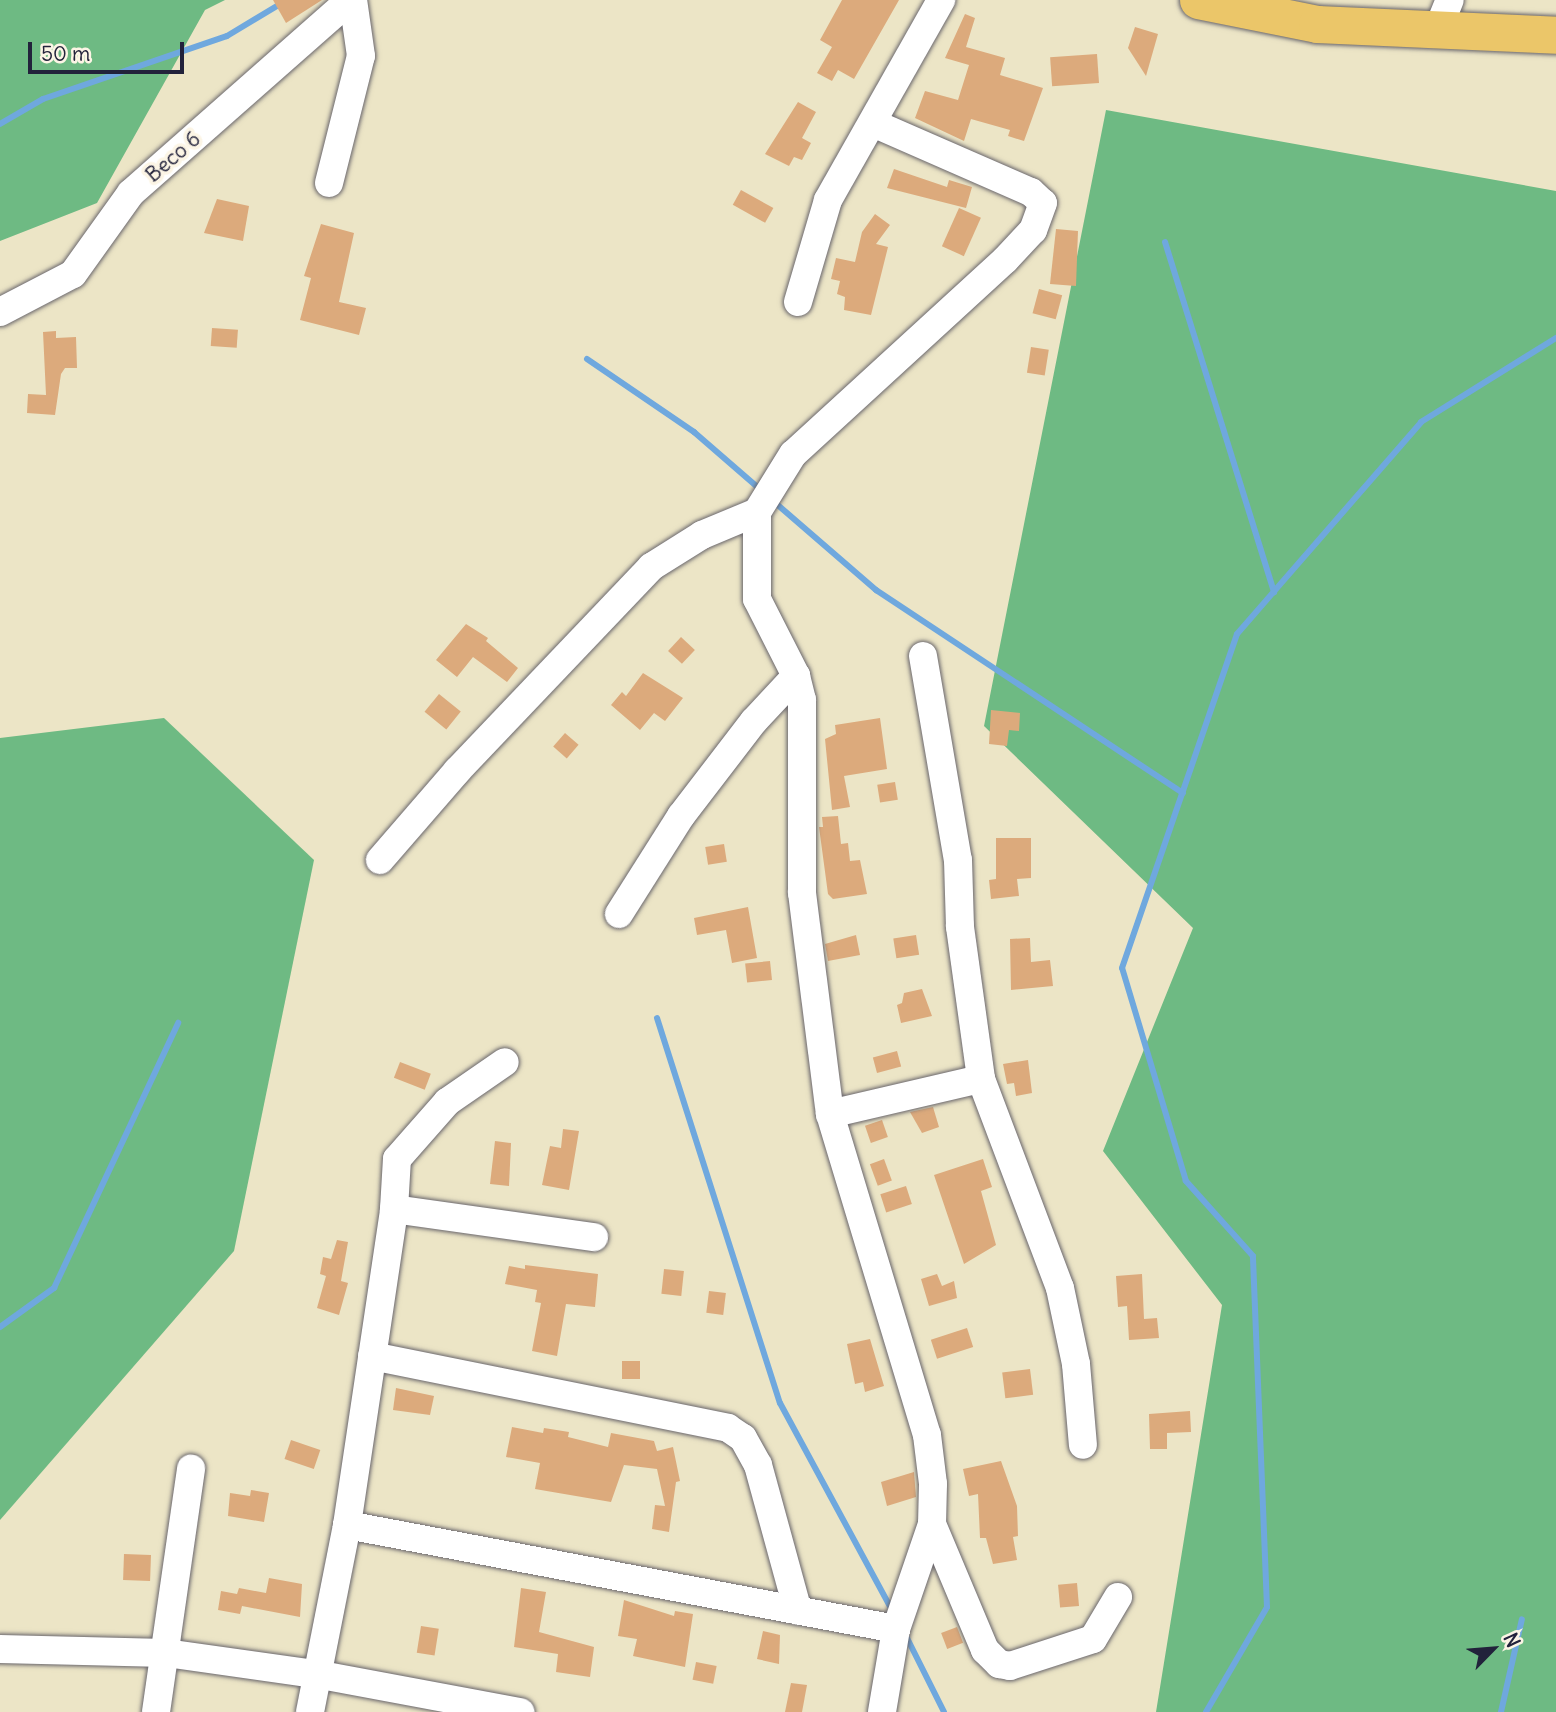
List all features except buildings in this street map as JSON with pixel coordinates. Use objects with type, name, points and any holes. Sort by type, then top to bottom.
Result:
[{"type":"main road","points":[[1198,0],[1317,24],[1444,15],[1556,34]]},
{"type":"street","points":[[329,183],[361,56],[352,0]]},
{"type":"street","name":"Beco 6","points":[[0,312],[73,274],[131,193],[352,0]]},
{"type":"street","points":[[798,302],[828,200],[875,124],[941,0]]},
{"type":"street","points":[[875,124],[1031,192],[1043,204],[1033,230],[1005,260],[793,454],[757,512],[757,599],[796,676],[802,699],[802,893],[830,1114],[927,1435],[933,1484],[932,1524],[896,1629],[882,1712]]},
{"type":"street","points":[[380,860],[457,771],[651,567],[702,535],[757,512]]},
{"type":"street","points":[[923,656],[958,860],[960,927],[981,1079],[1060,1288],[1076,1364],[1083,1445]]},
{"type":"street","points":[[619,914],[681,816],[754,721],[796,676]]},
{"type":"street","points":[[310,1712],[347,1525],[394,1209],[397,1159],[447,1102],[505,1062]]},
{"type":"street","points":[[830,1114],[981,1079]]},
{"type":"street","points":[[394,1209],[594,1237]]},
{"type":"street","points":[[372,1356],[728,1428],[743,1438],[758,1465],[798,1611]]},
{"type":"street","points":[[156,1712],[191,1468]]},
{"type":"street","points":[[932,1524],[985,1650],[999,1664],[1010,1666],[1086,1643],[1118,1597]]},
{"type":"street","points":[[347,1525],[896,1629]]},
{"type":"street","points":[[0,1649],[166,1653],[316,1674],[520,1712]]},
{"type":"green space","points":[[0,0],[225,0],[205,10],[97,203],[0,241]]},
{"type":"green space","points":[[1106,110],[1556,191],[1556,1712],[1156,1712],[1222,1305],[1103,1151],[1193,928],[984,726]]},
{"type":"green space","points":[[164,718],[314,860],[234,1251],[0,1520],[0,738]]},
{"type":"waterway","points":[[0,124],[43,99],[227,36],[287,0]]},
{"type":"waterway","points":[[1165,242],[1274,592]]},
{"type":"waterway","points":[[1206,1712],[1267,1607],[1253,1256],[1186,1181],[1122,968],[1237,634],[1421,422],[1556,338]]},
{"type":"waterway","points":[[587,359],[694,432],[762,491]]},
{"type":"waterway","points":[[772,500],[876,590],[1183,793]]},
{"type":"waterway","points":[[657,1018],[780,1403],[893,1612]]},
{"type":"waterway","points":[[0,1327],[54,1288],[178,1023]]},
{"type":"waterway","points":[[1501,1712],[1522,1619]]},
{"type":"waterway","points":[[905,1634],[944,1712]]}]
